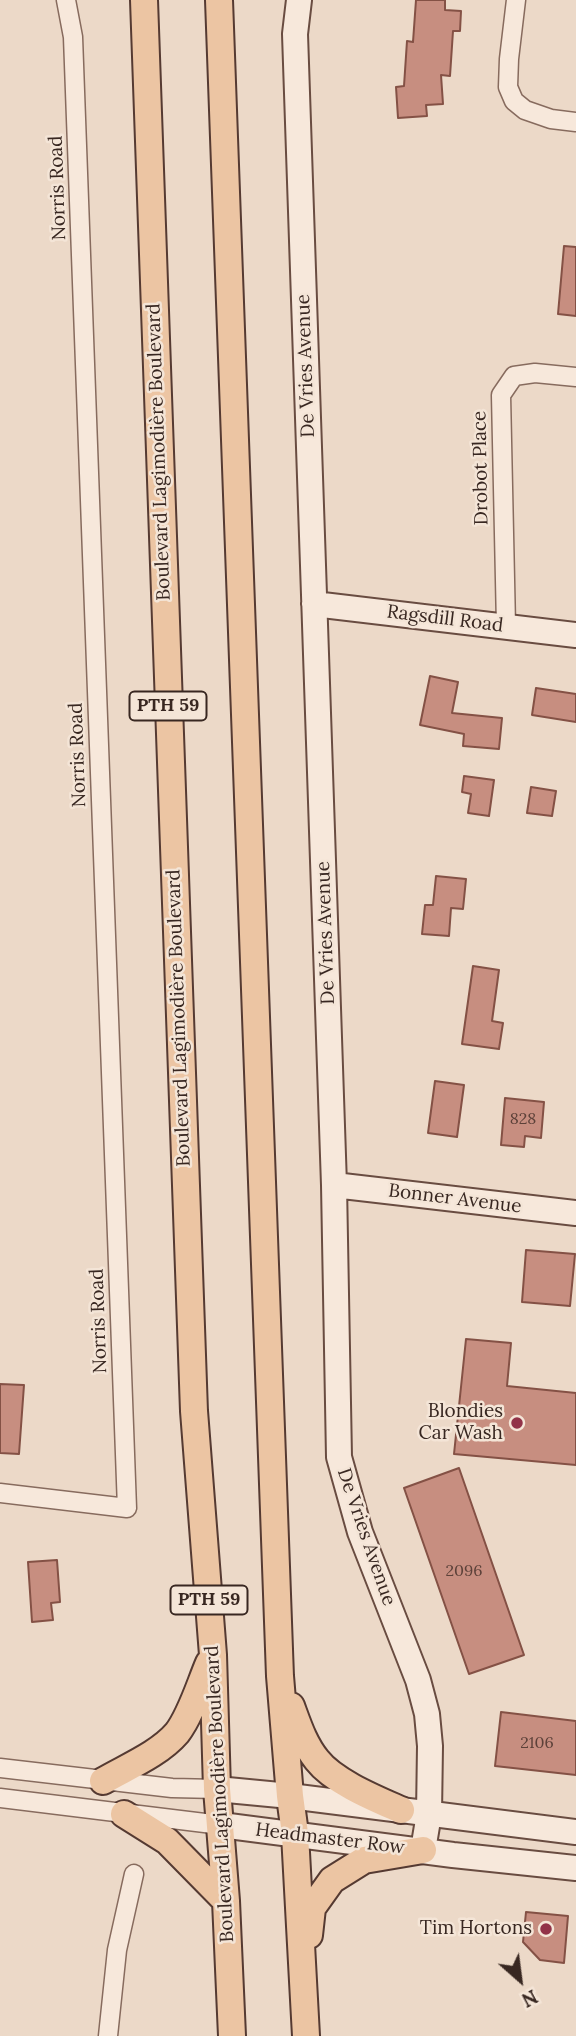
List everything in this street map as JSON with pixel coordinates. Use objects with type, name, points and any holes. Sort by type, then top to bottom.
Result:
[{"type":"main road","name":"Boulevard Lagimodière Boulevard","points":[[144,0],[194,1411],[213,1655],[217,1789],[226,1901],[232,2036]]},
{"type":"main road","points":[[219,0],[280,1676],[295,1833],[306,2036]]},
{"type":"main road","points":[[103,1781],[152,1752],[177,1732],[213,1655]]},
{"type":"main road","points":[[280,1676],[303,1738],[318,1762],[351,1787],[401,1810]]},
{"type":"main road","points":[[124,1814],[167,1841],[226,1901]]},
{"type":"main road","points":[[304,1982],[312,1908],[332,1880],[365,1860],[423,1850]]},
{"type":"street","name":"Norris Road","points":[[0,1493],[127,1508],[74,37],[66,0]]},
{"type":"street","name":"De Vries Avenue","points":[[299,0],[295,34],[334,1185],[339,1457],[360,1532],[424,1701],[430,1746],[429,1814],[423,1850]]},
{"type":"street","points":[[516,0],[508,87],[514,101],[525,110],[551,119],[576,122]]},
{"type":"street","name":"Drobot Place","points":[[506,626],[501,395],[514,376],[535,373],[576,377]]},
{"type":"street","name":"Ragsdill Road","points":[[314,604],[576,635]]},
{"type":"street","name":"Bonner Avenue","points":[[334,1185],[576,1213]]},
{"type":"street","name":"Headmaster Row","points":[[0,1768],[172,1788],[290,1796],[576,1832]]},
{"type":"street","name":"Headmaster Row","points":[[0,1798],[576,1868]]},
{"type":"street","points":[[108,2036],[117,1950],[134,1874]]},
{"type":"building","points":[[416,0],[445,0],[445,10],[461,11],[460,31],[453,31],[450,76],[441,75],[443,104],[426,105],[427,116],[398,118],[396,87],[404,86],[407,41],[413,42]]},
{"type":"building","points":[[564,246],[576,247],[576,316],[558,314]]},
{"type":"building","points":[[430,676],[458,682],[452,713],[502,718],[499,749],[463,746],[464,734],[420,725]]},
{"type":"building","points":[[536,688],[576,694],[576,722],[532,715]]},
{"type":"building","points":[[464,776],[494,780],[489,816],[468,813],[471,794],[462,792]]},
{"type":"building","points":[[531,787],[556,791],[552,816],[527,813]]},
{"type":"building","points":[[436,876],[466,879],[463,909],[451,908],[449,936],[422,934],[425,905],[433,905]]},
{"type":"building","points":[[473,966],[499,970],[492,1021],[503,1023],[499,1049],[462,1044]]},
{"type":"building","points":[[435,1081],[464,1085],[457,1137],[428,1133]]},
{"type":"building","points":[[505,1098],[544,1102],[541,1138],[525,1136],[524,1147],[501,1145]]},
{"type":"building","points":[[526,1250],[575,1254],[570,1306],[522,1302]]},
{"type":"building","name":"Blondies Car Wash","points":[[466,1339],[511,1343],[507,1386],[576,1393],[576,1465],[454,1454]]},
{"type":"building","points":[[0,1384],[24,1385],[19,1454],[0,1453]]},
{"type":"building","points":[[459,1468],[524,1655],[469,1674],[404,1488]]},
{"type":"building","points":[[57,1560],[60,1602],[51,1603],[53,1620],[32,1622],[28,1562]]},
{"type":"building","points":[[501,1712],[576,1721],[576,1775],[495,1766]]},
{"type":"building","name":"Tim Hortons","points":[[526,1912],[568,1916],[564,1963],[540,1960],[523,1942]]},
{"type":"place","name":"Blondies Car Wash","points":[[517,1423]]},
{"type":"place","name":"Tim Hortons","points":[[546,1929]]}]
